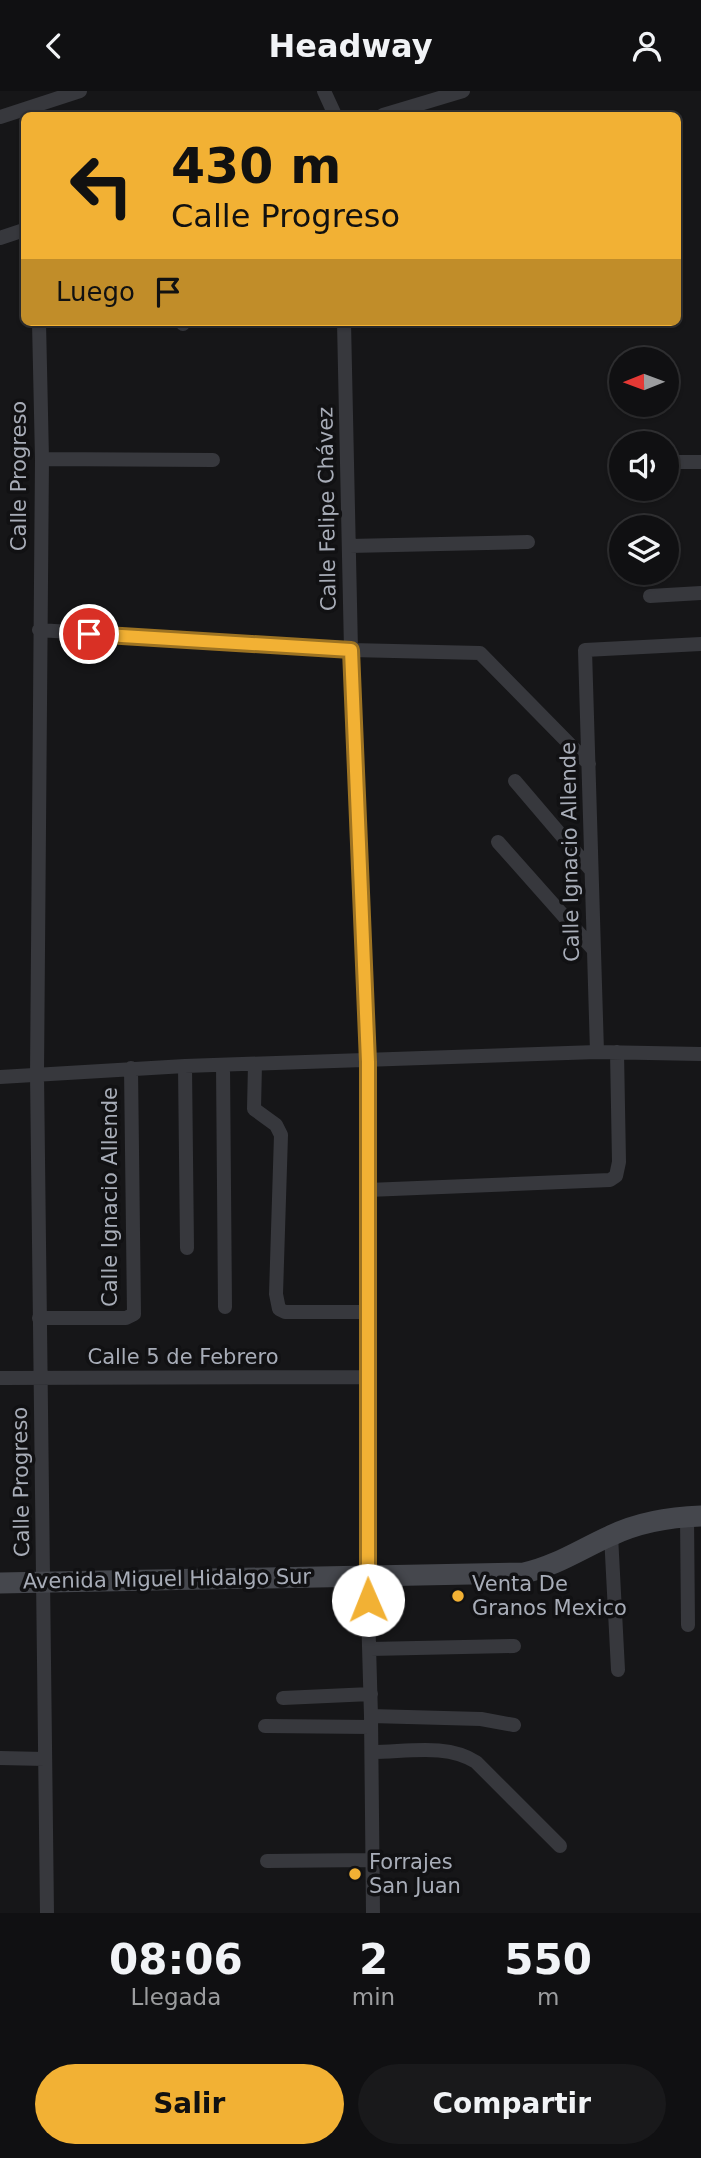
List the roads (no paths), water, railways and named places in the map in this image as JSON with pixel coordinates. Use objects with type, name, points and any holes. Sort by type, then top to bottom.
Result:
[{"type":"main road","name":"Avenida Miguel Hidalgo Sur","points":[[0,1583],[524,1573],[557,1563],[611,1535],[656,1520],[694,1516]]},
{"type":"street","points":[[34,111],[80,91]]},
{"type":"street","points":[[324,91],[334,112]]},
{"type":"street","points":[[393,112],[463,91]]},
{"type":"street","points":[[0,117],[21,113]]},
{"type":"street","points":[[0,238],[21,231]]},
{"type":"street","name":"Calle Progreso","points":[[39,326],[42,459],[37,1074],[38,1318],[47,1913]]},
{"type":"street","name":"Calle Felipe Chávez","points":[[344,326],[351,650],[368,1062],[367,1576],[372,1722],[373,1913]]},
{"type":"street","points":[[42,459],[213,460]]},
{"type":"street","points":[[679,462],[701,462]]},
{"type":"street","points":[[349,546],[528,542]]},
{"type":"street","points":[[650,596],[701,593]]},
{"type":"street","points":[[40,631],[351,650],[480,653],[589,764]]},
{"type":"street","name":"Calle Ignacio Allende","points":[[597,1052],[585,650],[701,644]]},
{"type":"street","points":[[514,781],[590,869]]},
{"type":"street","points":[[498,842],[593,949]]},
{"type":"street","name":"Calle Ignacio Allende","points":[[0,1077],[131,1068],[368,1062],[597,1052],[701,1054]]},
{"type":"street","points":[[368,1190],[610,1180],[616,1176],[619,1162],[617,1052]]},
{"type":"street","points":[[255,1064],[254,1109],[276,1125],[281,1135],[276,1303],[279,1309],[285,1312],[367,1312]]},
{"type":"street","points":[[223,1065],[225,1307]]},
{"type":"street","points":[[185,1066],[187,1248]]},
{"type":"street","name":"Calle Ignacio Allende","points":[[38,1318],[126,1318],[134,1314],[131,1068]]},
{"type":"street","name":"Calle 5 de Febrero","points":[[0,1378],[367,1377]]},
{"type":"street","points":[[688,1625],[694,1516]]},
{"type":"street","points":[[611,1535],[618,1670]]},
{"type":"street","points":[[370,1649],[514,1646]]},
{"type":"street","points":[[283,1698],[371,1694]]},
{"type":"street","points":[[265,1726],[481,1719],[514,1725]]},
{"type":"street","points":[[372,1752],[443,1751],[467,1755],[559,1846]]},
{"type":"street","points":[[0,1758],[45,1759]]},
{"type":"street","points":[[267,1861],[372,1860]]},
{"type":"place","name":"Venta De Granos Mexico","points":[[458,1596]]},
{"type":"place","name":"Forrajes San Juan","points":[[355,1874]]}]
